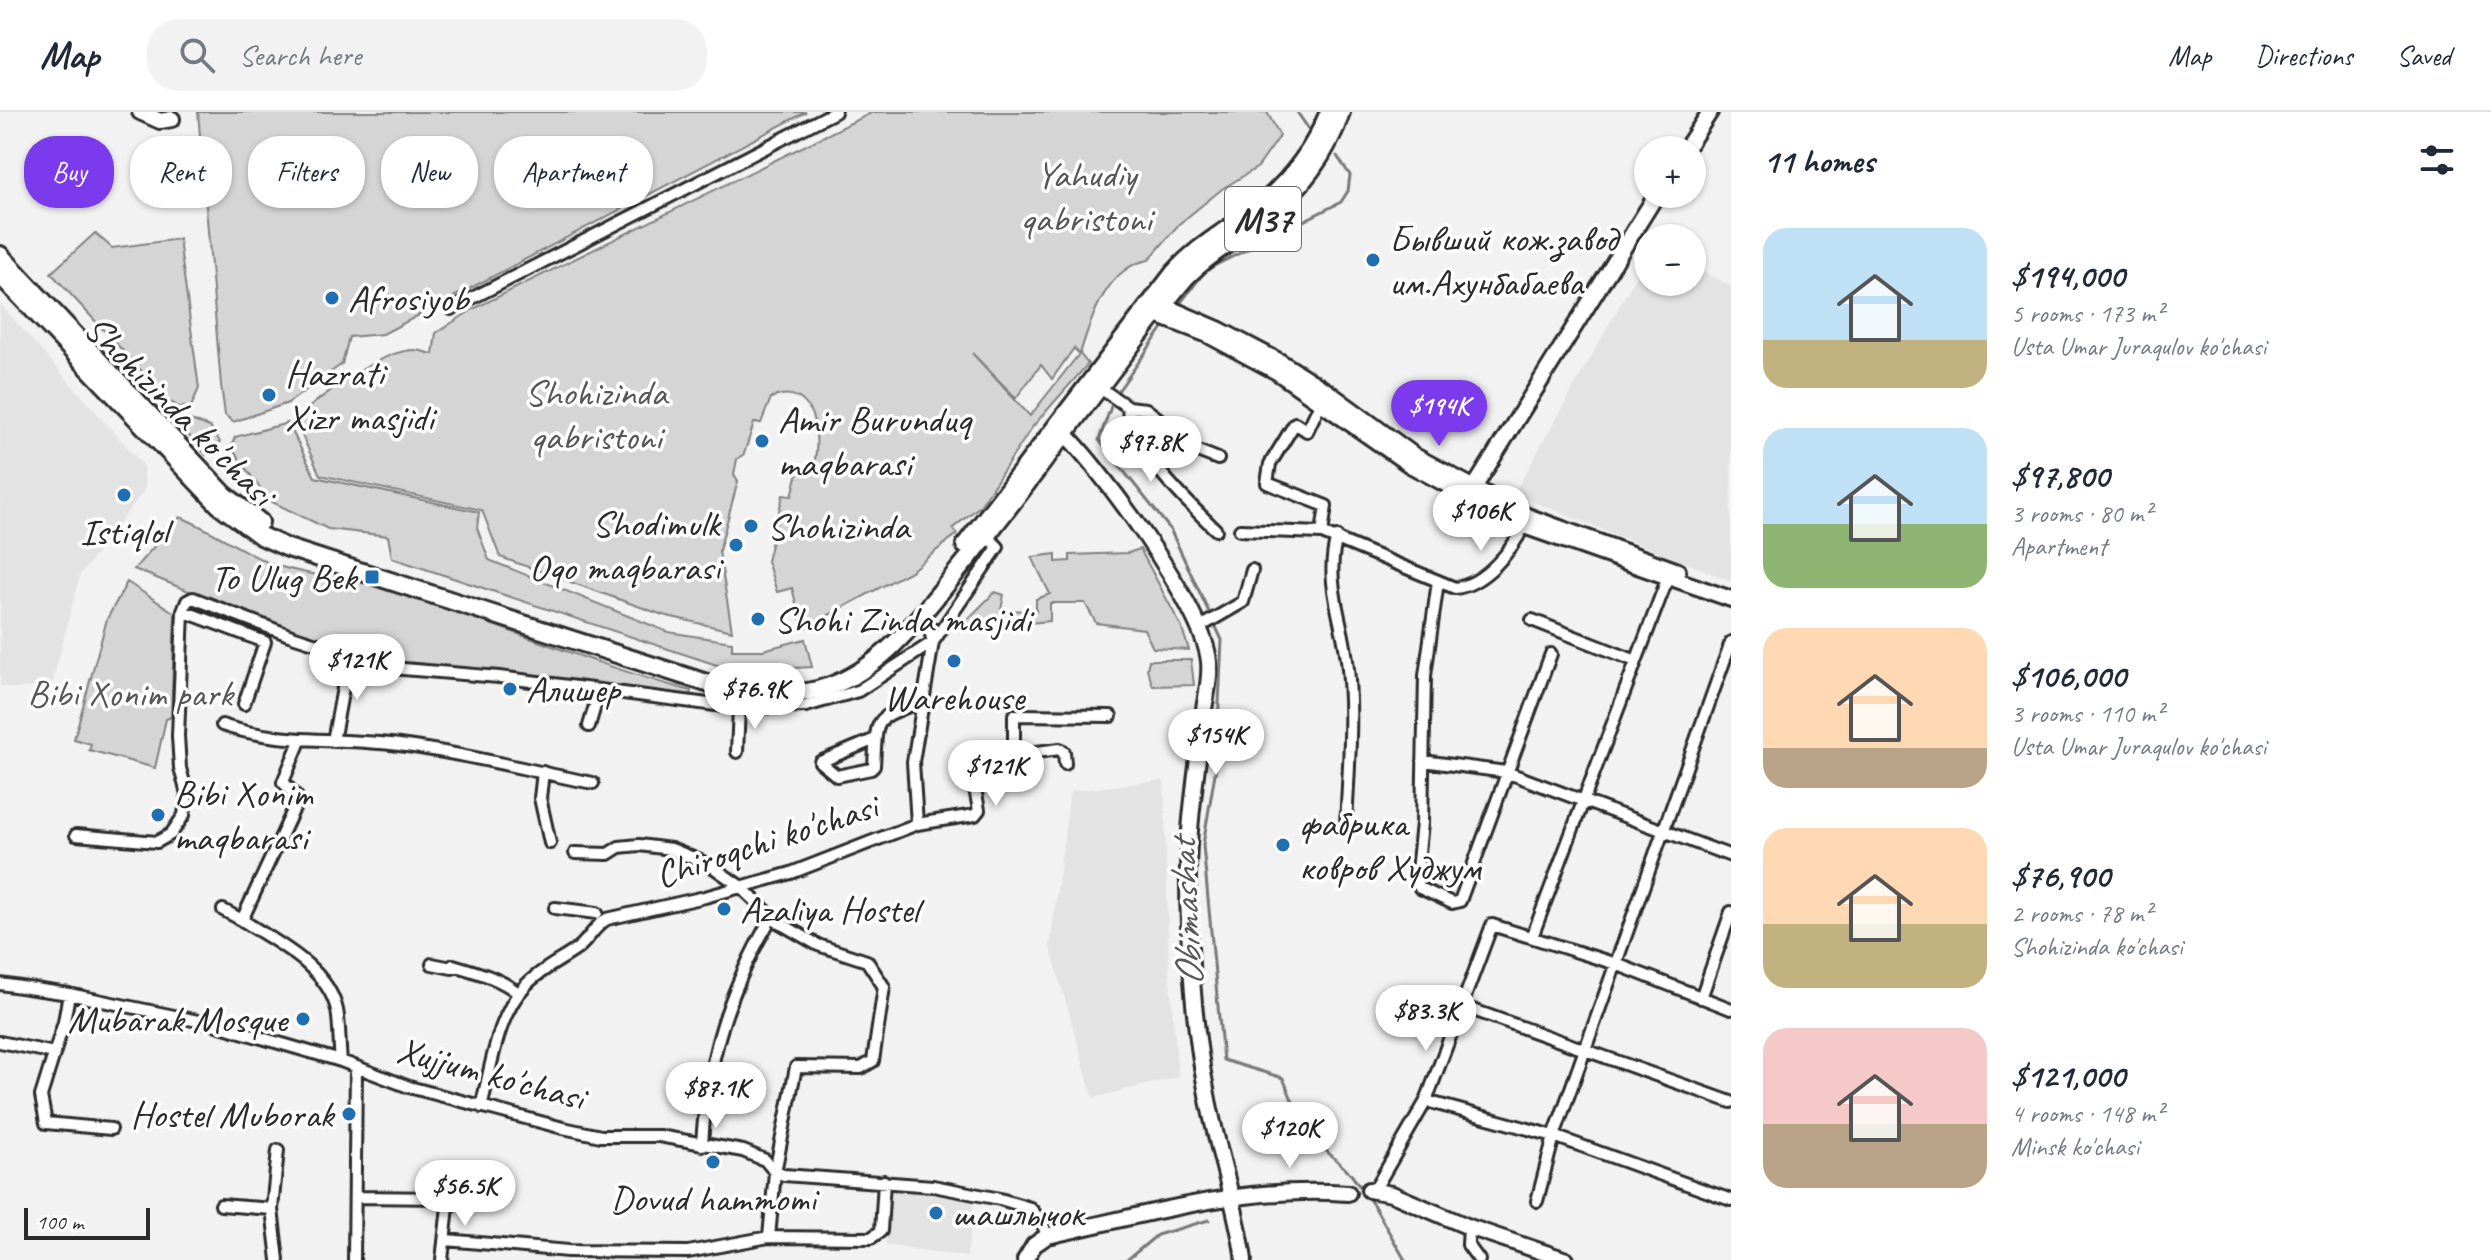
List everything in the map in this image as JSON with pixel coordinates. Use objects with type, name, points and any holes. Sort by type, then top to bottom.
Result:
[{"type":"main road","name":"Shohizinda ko'chasi","points":[[0,255],[225,495],[266,526],[404,576],[743,681],[794,684],[818,680],[864,656],[900,622],[1061,430],[1190,256],[1283,184],[1316,141],[1329,112]]},
{"type":"main road","name":"Shohizinda ko'chasi","points":[[0,275],[219,505],[261,536],[288,548],[700,681],[744,692],[803,694],[844,680],[881,656],[924,610],[987,536],[1061,430],[1104,392],[1154,308],[1204,260],[1264,218],[1292,193],[1317,160],[1341,112]]},
{"type":"street","points":[[140,112],[160,121],[172,120]]},
{"type":"street","points":[[451,309],[835,112]]},
{"type":"street","points":[[1694,136],[1710,112]]},
{"type":"street","points":[[1471,493],[1648,208]]},
{"type":"street","points":[[1154,308],[1322,400],[1410,465],[1581,539],[1731,590]]},
{"type":"street","points":[[1154,308],[1220,330],[1279,361],[1328,392],[1415,456],[1524,526],[1731,599]]},
{"type":"street","points":[[1104,392],[1126,406],[1146,409],[1175,431],[1185,446],[1218,459]]},
{"type":"street","points":[[1322,400],[1307,431],[1295,423],[1270,464],[1267,483],[1311,497],[1326,506],[1322,533]]},
{"type":"street","points":[[1126,406],[1135,435],[1182,498],[1216,530]]},
{"type":"street","points":[[1061,430],[1106,481],[1205,625],[1210,661],[1188,885],[1200,1054],[1244,1260]]},
{"type":"street","points":[[1240,530],[1322,533],[1337,537],[1455,588],[1468,586],[1507,554],[1524,526]]},
{"type":"street","points":[[76,835],[157,842],[171,834],[184,815],[187,794],[180,768],[178,736],[185,606],[193,598],[349,656],[391,668],[499,677],[739,708],[806,706],[858,691],[933,642],[998,547],[987,536]]},
{"type":"street","points":[[1337,537],[1331,577],[1349,685],[1346,828]]},
{"type":"street","points":[[961,566],[977,577]]},
{"type":"street","points":[[1205,625],[1243,602],[1252,570]]},
{"type":"street","points":[[1532,937],[1668,577]]},
{"type":"street","points":[[1438,581],[1425,676],[1416,881],[1420,888],[1452,903],[1460,901],[1551,654]]},
{"type":"street","points":[[185,606],[265,642],[244,704]]},
{"type":"street","name":"Chiroqchi ko'chasi","points":[[481,1107],[507,1015],[518,993],[528,982],[579,948],[597,924],[791,873],[917,824],[913,762],[933,642],[924,610]]},
{"type":"street","points":[[1532,620],[1636,661]]},
{"type":"street","points":[[1537,1201],[1554,1136],[1731,642]]},
{"type":"street","points":[[333,741],[349,656]]},
{"type":"street","points":[[589,726],[599,692]]},
{"type":"street","points":[[873,740],[820,762],[837,776],[866,772],[874,766],[873,740],[882,719],[922,701]]},
{"type":"street","points":[[737,752],[739,708]]},
{"type":"street","points":[[1014,754],[1014,715],[1111,716]]},
{"type":"street","points":[[222,725],[300,741],[418,748],[593,783]]},
{"type":"street","points":[[242,920],[297,802],[295,793],[284,788],[283,782],[300,741]]},
{"type":"street","points":[[917,824],[978,813],[971,767],[974,762],[1060,749],[1064,752],[1065,764]]},
{"type":"street","points":[[1423,761],[1506,772],[1584,804],[1731,856]]},
{"type":"street","points":[[543,772],[540,798],[550,843]]},
{"type":"street","points":[[575,853],[608,854],[619,847],[639,845],[671,849],[710,865],[740,886],[771,918],[818,945],[867,961],[884,987],[873,1061],[861,1068],[796,1067],[775,1172],[769,1237]]},
{"type":"street","points":[[555,908],[597,913]]},
{"type":"street","points":[[223,910],[278,941],[326,986],[337,1008],[341,1061]]},
{"type":"street","points":[[1701,998],[1731,912]]},
{"type":"street","points":[[702,1145],[710,1081],[726,1012],[743,966],[771,918]]},
{"type":"street","points":[[1566,1260],[1372,1190],[1426,1101],[1492,925],[1616,964],[1731,1009]]},
{"type":"street","points":[[432,964],[452,968],[453,965],[483,975],[506,983],[518,993]]},
{"type":"street","name":"Xujjum ko'chasi","points":[[0,984],[69,994],[209,1023],[341,1061],[481,1107],[601,1136],[659,1136],[743,1151],[765,1160],[775,1172],[802,1177],[933,1186],[1030,1208],[1042,1222],[1047,1236]]},
{"type":"street","points":[[69,994],[41,1096],[46,1123],[54,1127],[111,1129]]},
{"type":"street","points":[[1462,1006],[1731,1102]]},
{"type":"street","points":[[0,1042],[54,1053]]},
{"type":"street","points":[[354,1260],[356,1068]]},
{"type":"street","points":[[1426,1101],[1554,1136],[1731,1200]]},
{"type":"street","points":[[278,1150],[272,1209],[278,1260]]},
{"type":"street","points":[[446,1240],[593,1255],[694,1251],[769,1237],[878,1237],[884,1181]]},
{"type":"street","points":[[1025,1260],[1034,1245],[1047,1236],[1231,1195],[1297,1189],[1348,1193]]},
{"type":"street","points":[[355,1197],[449,1198],[442,1260]]},
{"type":"street","points":[[221,1205],[272,1209]]},
{"type":"street","points":[[1469,1227],[1468,1245],[1479,1260]]},
{"type":"shaded area","points":[[1706,273],[1731,286],[1731,581],[1514,494],[1634,280],[1634,296],[1706,296]]},
{"type":"shaded area","points":[[0,304],[143,465],[145,489],[80,575],[52,684],[16,689],[0,686]]},
{"type":"shaded area","points":[[1164,780],[1169,968],[1178,1077],[1093,1098],[1050,946],[1070,791]]},
{"type":"shaded area","points":[[888,1189],[974,1200],[967,1257],[886,1245],[883,1220]]},
{"type":"green space","name":"Afrosiyob","points":[[198,112],[806,112],[653,192],[653,136],[494,136],[494,208],[623,208],[383,334],[349,337],[342,364],[288,403],[233,422],[225,415],[221,385],[206,208],[232,208],[232,136],[200,136]]},
{"type":"green space","name":"Shohizinda qabristoni","points":[[873,112],[1267,112],[1280,136],[1258,167],[1222,189],[1179,224],[1149,260],[1122,272],[1112,283],[1096,310],[1080,354],[1088,364],[1033,426],[980,506],[953,528],[957,534],[911,571],[803,629],[792,588],[777,592],[767,561],[783,495],[792,496],[798,472],[805,473],[807,467],[813,468],[816,456],[812,415],[806,404],[797,397],[786,395],[771,398],[761,423],[754,423],[744,454],[737,459],[734,474],[738,481],[719,551],[732,631],[663,615],[500,557],[482,510],[320,475],[295,420],[319,399],[368,366],[400,352],[414,350],[433,354],[436,333],[475,308]],"holes":[[[1074,348],[1079,354],[1030,416],[972,353],[1016,398],[1041,365],[1052,379]]]},
{"type":"green space","points":[[95,233],[112,248],[179,239],[199,388],[191,407],[179,407],[169,401],[51,273]]},
{"type":"green space","points":[[168,412],[210,427],[220,442],[206,455]]},
{"type":"green space","points":[[288,423],[315,477],[479,512],[477,528],[489,560],[668,632],[732,642],[732,650],[763,650],[805,639],[812,667],[735,671],[392,558],[388,536],[328,529],[268,500],[231,447],[235,437]]},
{"type":"green space","points":[[180,517],[272,564],[376,586],[429,602],[615,668],[691,691],[689,702],[398,665],[296,634],[134,569]]},
{"type":"green space","points":[[1140,549],[1181,626],[1189,650],[1153,648],[1144,629],[1096,623],[1085,603],[1050,603],[1050,621],[964,629],[967,620],[995,592],[1004,595],[1001,610],[1036,611],[1036,599],[1050,594],[1032,557],[1056,554],[1056,562],[1070,561],[1070,555],[1128,553]]},
{"type":"green space","name":"Bibi Xonim park","points":[[127,582],[175,613],[171,717],[166,719],[155,768],[89,750],[91,744],[74,739],[107,619]]},
{"type":"green space","points":[[1149,660],[1191,660],[1194,685],[1153,686],[1147,669]]},
{"type":"waterway","name":"Obimashat","points":[[1297,112],[1308,128]]},
{"type":"waterway","name":"Obimashat","points":[[1178,306],[1206,270],[1341,202],[1348,191],[1350,175],[1337,156]]},
{"type":"waterway","name":"Obimashat","points":[[1116,394],[1165,325]]},
{"type":"waterway","name":"Obimashat","points":[[1113,401],[1099,440],[1170,529],[1222,640],[1216,767],[1203,845],[1223,1060],[1283,1078],[1305,1131],[1350,1173],[1374,1206],[1405,1260]]},
{"type":"waterway","points":[[1127,1260],[1157,1235],[1209,1220]]},
{"type":"place","name":"Бывший кож.завод им.Ахунбабаева","points":[[1373,260]]},
{"type":"place","name":"Afrosiyob","points":[[332,298]]},
{"type":"place","name":"Hazrati Xizr masjidi","points":[[269,395]]},
{"type":"place","name":"Amir Burunduq maqbarasi","points":[[762,441]]},
{"type":"place","name":"Istiqlol","points":[[124,495]]},
{"type":"place","name":"Shohizinda","points":[[751,526]]},
{"type":"place","name":"Shodimulk Oqo maqbarasi","points":[[736,545]]},
{"type":"place","name":"To Ulug Bek","points":[[372,577]]},
{"type":"place","name":"Shohi Zinda masjidi","points":[[758,619]]},
{"type":"place","name":"Warehouse","points":[[954,661]]},
{"type":"place","name":"Алишер","points":[[510,689]]},
{"type":"place","name":"Bibi Xonim maqbarasi","points":[[158,815]]},
{"type":"place","name":"фабрика ковров Худжум","points":[[1283,845]]},
{"type":"place","name":"Azaliya Hostel","points":[[724,909]]},
{"type":"place","name":"Mubarak Mosque","points":[[303,1019]]},
{"type":"place","name":"Hostel Muborak","points":[[349,1114]]},
{"type":"place","name":"Dovud hammomi","points":[[713,1162]]},
{"type":"place","name":"шашлычок","points":[[936,1213]]},
{"type":"park label","name":"Yahudiy qabristoni","points":[[1086,196]]}]
